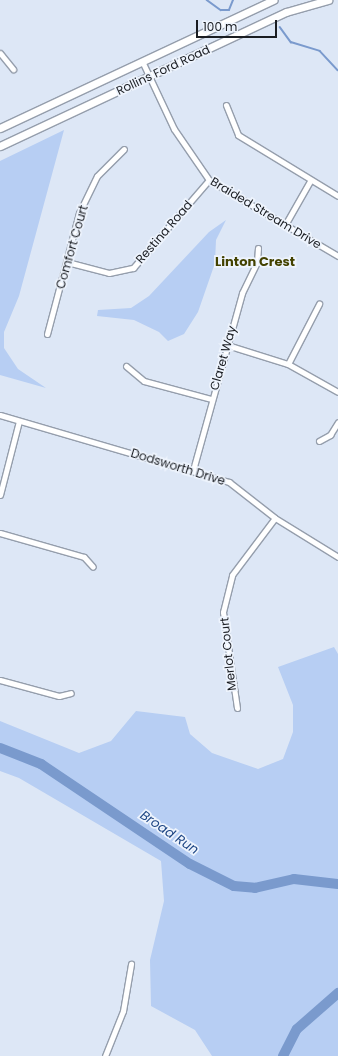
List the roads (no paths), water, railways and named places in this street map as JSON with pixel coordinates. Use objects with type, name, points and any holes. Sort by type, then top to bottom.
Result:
[{"type":"main road","name":"Rollins Ford Road","points":[[0,128],[273,0]]},
{"type":"main road","name":"Rollins Ford Road","points":[[0,146],[286,12],[328,0]]},
{"type":"street","points":[[0,53],[13,69]]},
{"type":"street","name":"Braided Stream Drive","points":[[142,62],[192,161],[209,180],[338,256]]},
{"type":"street","points":[[226,104],[238,135],[310,181],[338,196]]},
{"type":"street","name":"Comfort Court","points":[[47,334],[79,213],[97,176],[124,149]]},
{"type":"street","name":"Restina Road","points":[[67,262],[109,273],[133,268],[209,180]]},
{"type":"street","points":[[285,225],[310,181]]},
{"type":"street","name":"Claret Way","points":[[193,470],[211,399],[242,293],[257,262],[258,248]]},
{"type":"street","points":[[288,364],[320,304]]},
{"type":"street","points":[[227,345],[288,364],[338,392]]},
{"type":"street","points":[[126,366],[144,380],[211,399]]},
{"type":"street","name":"Dodsworth Drive","points":[[0,415],[193,470],[229,482],[275,518],[338,557]]},
{"type":"street","points":[[0,495],[19,421]]},
{"type":"street","points":[[319,441],[330,435],[338,422]]},
{"type":"street","name":"Merlot Court","points":[[236,708],[223,612],[232,575],[275,518]]},
{"type":"street","points":[[0,533],[84,557],[93,567]]},
{"type":"street","points":[[0,680],[59,696],[71,693]]},
{"type":"street","points":[[105,1056],[123,1011],[131,964]]},
{"type":"waterway","points":[[207,0],[221,10],[229,10],[233,0]]},
{"type":"waterway","points":[[280,27],[291,42],[320,51],[338,70]]},
{"type":"waterway","name":"Broad Run","points":[[0,748],[41,764],[190,864],[234,886],[255,888],[294,879],[338,884]]},
{"type":"waterway","name":"Broad Run","points":[[283,1056],[297,1029],[338,993]]},
{"type":"district","name":"Linton Crest","points":[[255,262]]}]
